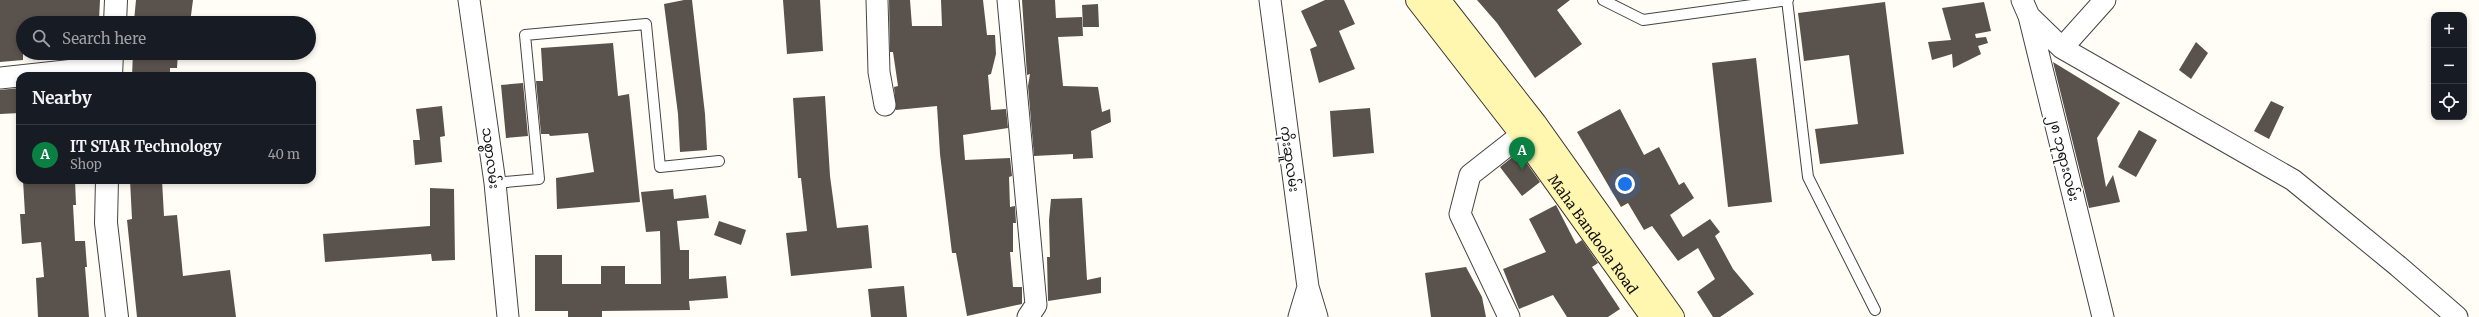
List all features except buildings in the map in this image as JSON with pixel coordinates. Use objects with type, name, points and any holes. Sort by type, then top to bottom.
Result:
[{"type":"main road","name":"Maha Bandoola Road","points":[[1417,0],[1528,129],[1673,317]]},
{"type":"main road","name":"Maha Bandoola Road","points":[[1439,0],[1528,129],[1652,317]]},
{"type":"street","points":[[115,16],[116,0]]},
{"type":"street","name":"သစ္စာလမ်း","points":[[469,0],[494,183],[508,317]]},
{"type":"street","points":[[877,0],[879,72],[885,105]]},
{"type":"street","points":[[1008,0],[1036,305],[1028,317]]},
{"type":"street","name":"ကိုးဆူလမ်း","points":[[1270,0],[1308,287],[1317,317]]},
{"type":"street","points":[[2062,48],[2105,0]]},
{"type":"street","points":[[2026,8],[2062,48],[2294,180],[2457,317]]},
{"type":"street","name":"၂၈ ဘုရားလမ်း","points":[[2026,8],[2103,317]]},
{"type":"street","points":[[51,72],[111,65]]},
{"type":"street","points":[[0,78],[16,76]]},
{"type":"street","points":[[1508,317],[1460,214],[1470,175],[1528,129]]},
{"type":"street","points":[[107,184],[106,223],[117,317]]},
{"type":"street","points":[[1299,317],[1308,287]]},
{"type":"lane","points":[[1603,0],[1644,20],[1787,0],[1808,177],[1875,310]]},
{"type":"lane","points":[[494,183],[539,179],[525,35],[646,24],[660,167],[719,161]]},
{"type":"place","name":"IT STAR Technology","points":[[1522,170]]}]
